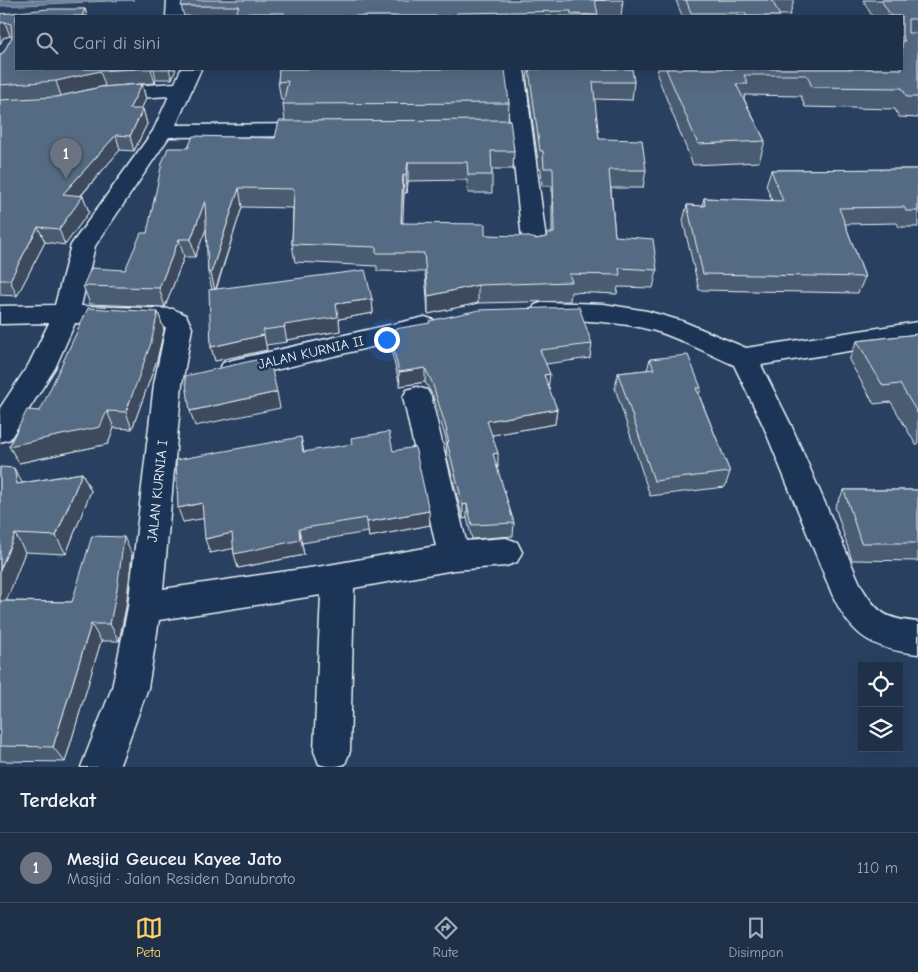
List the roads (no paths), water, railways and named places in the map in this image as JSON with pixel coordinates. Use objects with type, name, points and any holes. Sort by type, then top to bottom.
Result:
[{"type":"street","points":[[514,70],[535,248]]},
{"type":"street","points":[[86,97],[187,79]]},
{"type":"street","points":[[0,431],[41,368],[66,314],[83,245],[163,131],[187,79]]},
{"type":"street","points":[[163,131],[337,130]]},
{"type":"street","points":[[454,130],[522,130]]},
{"type":"street","points":[[518,312],[596,311],[632,317],[664,325],[744,358],[918,331]]},
{"type":"street","points":[[0,315],[66,314]]},
{"type":"street","name":"JALAN KURNIA I","points":[[66,314],[172,318],[177,321],[179,328],[168,384],[145,607],[130,688],[100,767]]},
{"type":"street","name":"JALAN KURNIA II","points":[[168,384],[449,321]]},
{"type":"street","points":[[744,358],[776,425],[856,609],[864,620],[877,630],[918,638]]},
{"type":"street","points":[[416,397],[454,556]]},
{"type":"street","points":[[145,607],[338,577],[454,556],[506,552]]},
{"type":"street","points":[[332,751],[338,577]]},
{"type":"water","points":[[0,0],[134,0],[0,6]]},
{"type":"place","name":"Mesjid Geuceu Kayee Jato","points":[[66,179]]}]
